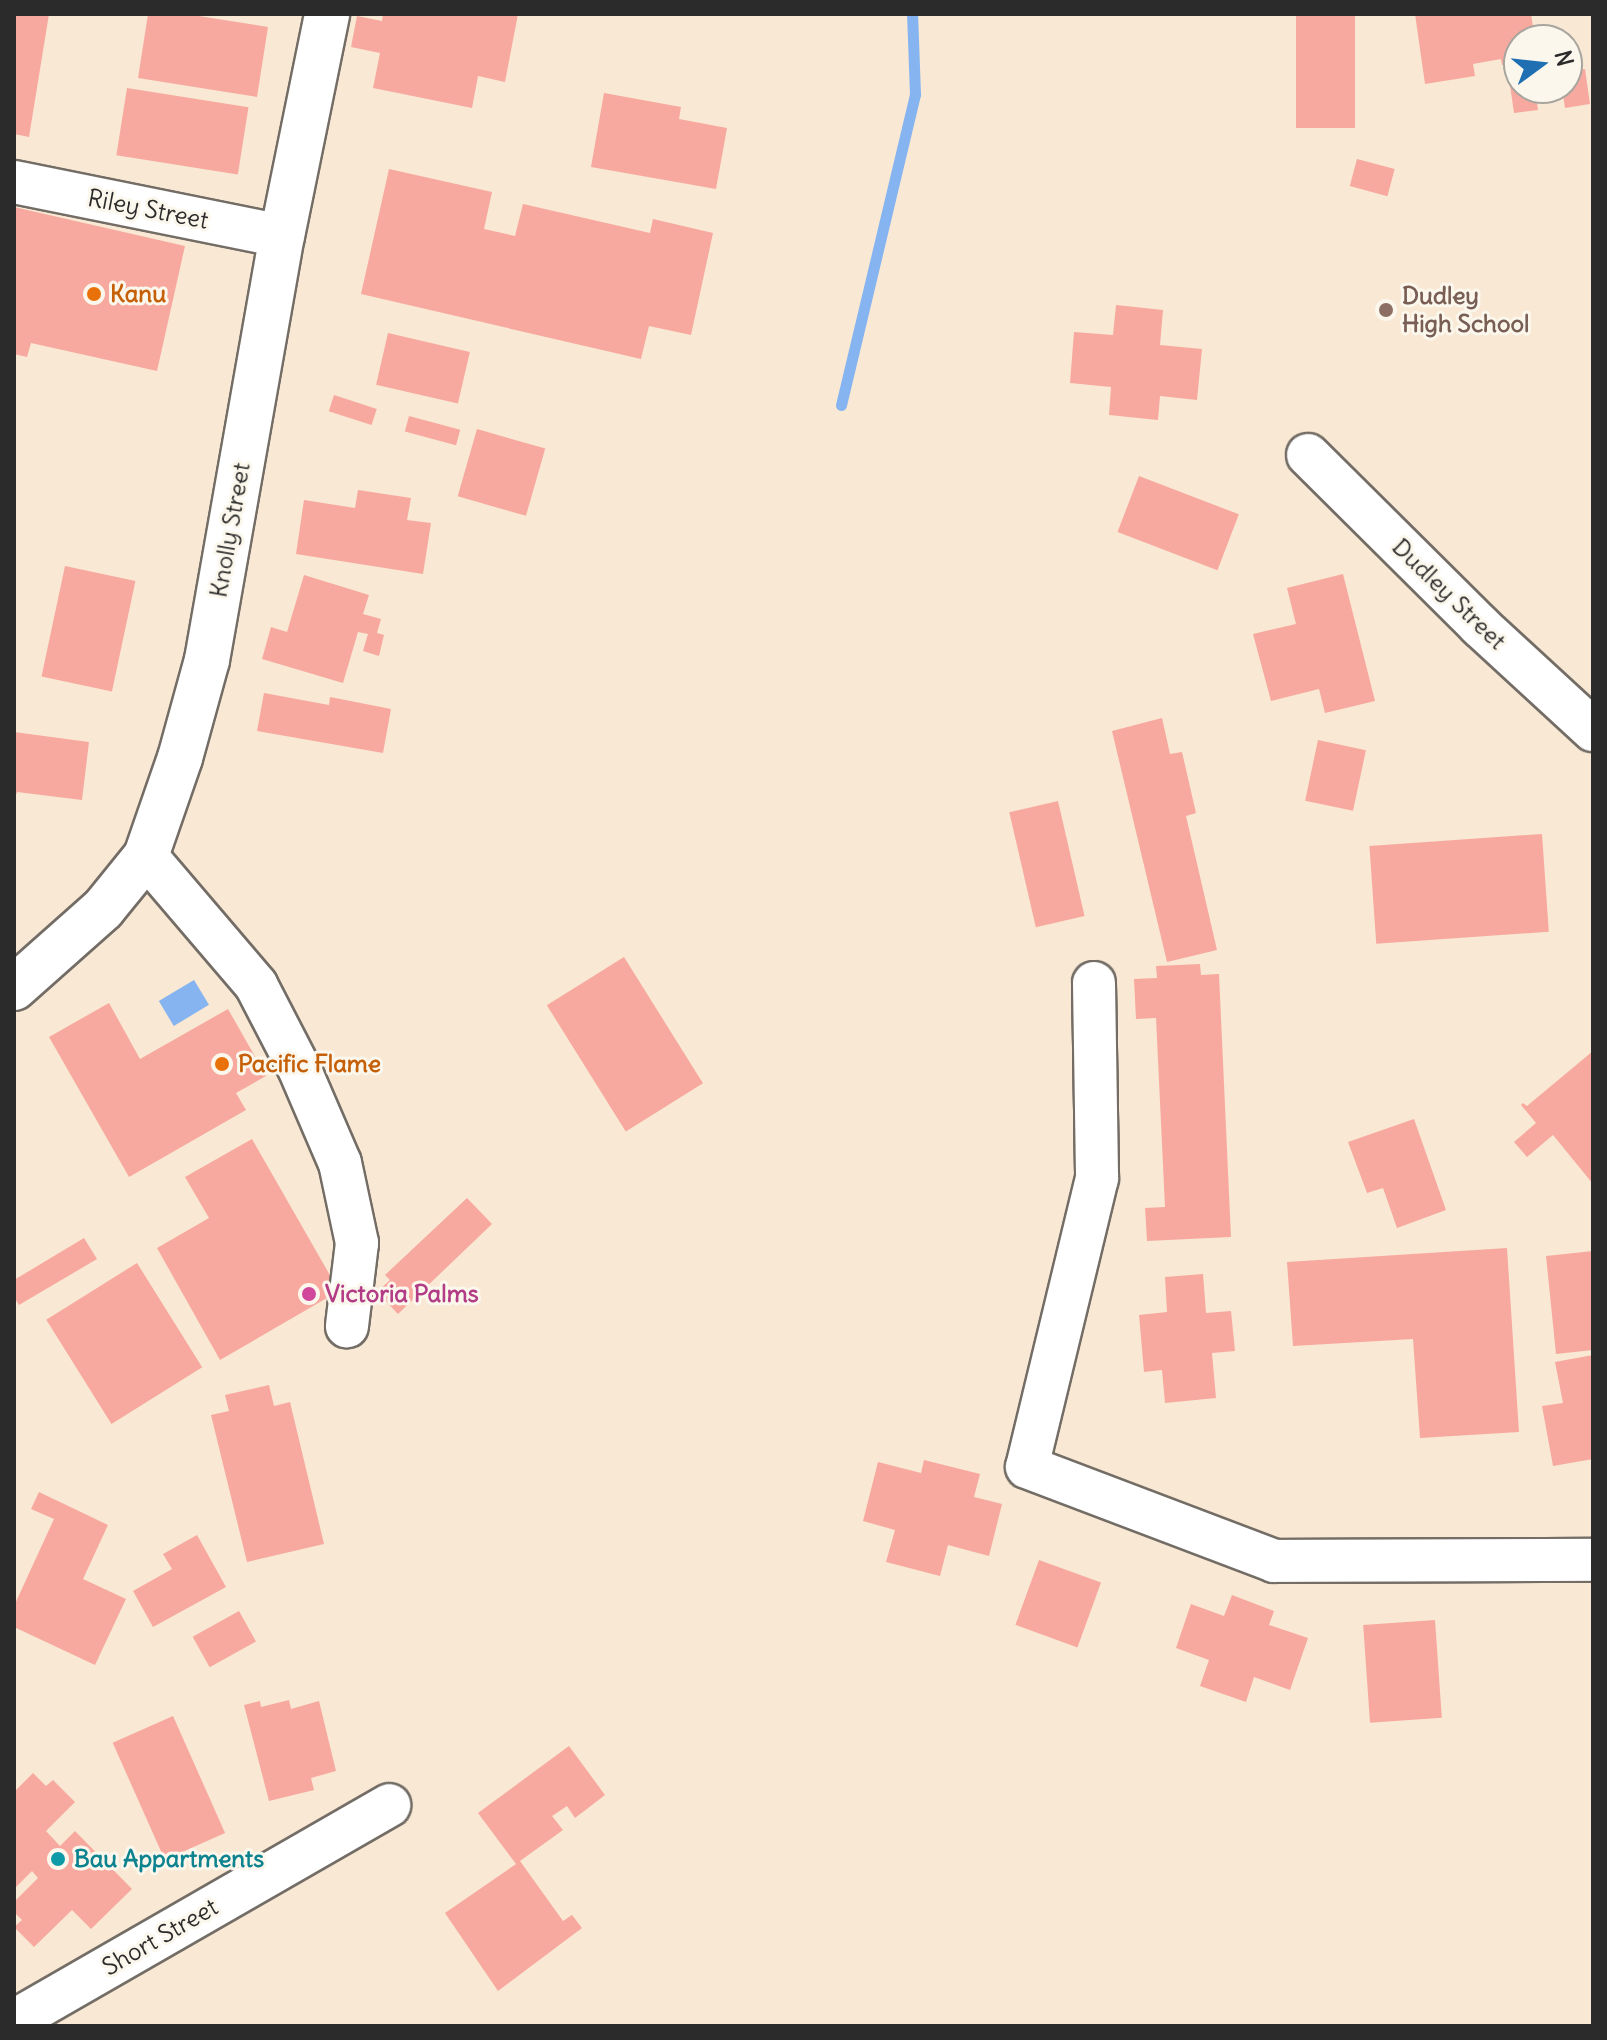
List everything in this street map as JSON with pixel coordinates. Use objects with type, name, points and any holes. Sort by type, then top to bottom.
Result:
[{"type":"main road","name":"Knolly Street","points":[[14,988],[103,909],[146,856],[180,758],[207,660],[282,236],[327,14]]},
{"type":"street","name":"Riley Street","points":[[14,182],[282,236]]},
{"type":"street","name":"Dudley Street","points":[[1308,455],[1480,626],[1593,730]]},
{"type":"street","points":[[146,856],[256,985],[299,1068],[340,1163],[357,1243],[347,1326]]},
{"type":"street","points":[[1094,983],[1097,1178],[1027,1467],[1274,1561],[1593,1560]]},
{"type":"street","name":"Short Street","points":[[14,2021],[389,1805]]},
{"type":"water","points":[[194,980],[209,1005],[174,1026],[159,1001]]},
{"type":"building","points":[[14,14],[49,14],[29,137],[14,134]]},
{"type":"building","points":[[148,14],[186,14],[268,27],[257,97],[138,78]]},
{"type":"building","points":[[383,14],[518,14],[505,82],[478,76],[472,108],[373,88],[380,53],[351,47],[357,16],[382,21]]},
{"type":"building","points":[[1296,14],[1355,14],[1355,128],[1296,128]]},
{"type":"building","points":[[1415,14],[1531,14],[1533,24],[1503,24],[1503,65],[1501,59],[1473,64],[1475,76],[1425,84]]},
{"type":"building","points":[[1583,69],[1590,104],[1565,108],[1564,104],[1583,104]]},
{"type":"building","points":[[127,88],[248,107],[238,174],[116,155]]},
{"type":"building","points":[[604,93],[681,107],[679,119],[727,128],[716,189],[591,167]]},
{"type":"building","points":[[1513,104],[1537,104],[1538,110],[1514,113]]},
{"type":"building","points":[[1357,159],[1395,169],[1387,196],[1350,186]]},
{"type":"building","points":[[389,169],[492,192],[484,229],[515,236],[523,204],[650,233],[653,219],[713,233],[691,335],[649,326],[641,359],[361,294]]},
{"type":"building","name":"Kanu","points":[[14,207],[185,246],[157,371],[31,343],[27,357],[14,354]]},
{"type":"building","points":[[1116,305],[1163,310],[1160,345],[1202,349],[1197,400],[1160,396],[1158,420],[1109,415],[1111,387],[1070,383],[1074,332],[1113,335]]},
{"type":"building","points":[[388,333],[470,352],[458,404],[376,385]]},
{"type":"building","points":[[334,395],[377,409],[372,425],[329,411]]},
{"type":"building","points":[[409,416],[460,430],[456,445],[405,431]]},
{"type":"building","points":[[477,429],[545,449],[526,516],[458,496]]},
{"type":"building","points":[[1139,476],[1239,514],[1217,570],[1117,532]]},
{"type":"building","points":[[358,490],[411,498],[407,520],[431,523],[423,574],[296,554],[304,500],[355,508]]},
{"type":"building","points":[[65,566],[135,581],[112,692],[42,677]]},
{"type":"building","points":[[1343,574],[1375,701],[1325,713],[1319,689],[1271,701],[1253,634],[1296,624],[1287,588]]},
{"type":"building","points":[[304,575],[369,595],[363,614],[381,619],[377,633],[384,635],[379,656],[363,651],[368,634],[358,632],[343,683],[262,659],[271,627],[287,632]]},
{"type":"building","points":[[264,693],[329,705],[330,697],[391,709],[383,753],[257,731]]},
{"type":"building","points":[[1162,718],[1170,754],[1182,752],[1196,813],[1186,816],[1217,950],[1167,962],[1112,731]]},
{"type":"building","points":[[14,732],[89,742],[82,800],[17,792],[14,801]]},
{"type":"building","points":[[1318,740],[1366,750],[1353,811],[1305,801]]},
{"type":"building","points":[[1058,801],[1085,916],[1036,927],[1009,812]]},
{"type":"building","points":[[1542,834],[1549,932],[1376,944],[1369,846]]},
{"type":"building","points":[[624,957],[703,1083],[626,1132],[547,1005]]},
{"type":"building","points":[[1200,964],[1201,975],[1219,974],[1231,1237],[1147,1241],[1145,1208],[1165,1207],[1156,1018],[1136,1019],[1134,979],[1157,978],[1156,966]]},
{"type":"building","points":[[109,1003],[140,1059],[228,1009],[266,1076],[236,1093],[246,1110],[129,1177],[49,1037]]},
{"type":"building","points":[[1593,1051],[1593,1184],[1553,1135],[1527,1157],[1514,1142],[1536,1123],[1521,1105],[1527,1106]]},
{"type":"building","points":[[1414,1119],[1446,1210],[1397,1228],[1383,1188],[1367,1193],[1348,1142]]},
{"type":"building","points":[[252,1139],[339,1291],[220,1360],[157,1248],[209,1218],[185,1177]]},
{"type":"building","points":[[467,1198],[492,1224],[398,1314],[377,1292],[390,1280],[385,1275]]},
{"type":"building","points":[[84,1238],[97,1259],[19,1305],[14,1297],[14,1280]]},
{"type":"building","points":[[1507,1248],[1519,1432],[1420,1438],[1413,1339],[1293,1346],[1287,1262]]},
{"type":"building","points":[[1593,1251],[1593,1350],[1556,1354],[1546,1256]]},
{"type":"building","points":[[137,1263],[202,1367],[111,1424],[46,1320]]},
{"type":"building","points":[[1203,1274],[1206,1313],[1231,1311],[1235,1351],[1212,1353],[1216,1398],[1165,1403],[1162,1370],[1144,1372],[1139,1315],[1167,1312],[1165,1277]]},
{"type":"building","points":[[1593,1355],[1593,1459],[1553,1466],[1542,1406],[1563,1403],[1555,1362]]},
{"type":"building","points":[[269,1385],[274,1406],[290,1402],[324,1544],[247,1562],[211,1415],[229,1411],[225,1395]]},
{"type":"building","points":[[924,1460],[980,1474],[974,1497],[1002,1504],[989,1556],[948,1545],[940,1576],[886,1562],[895,1530],[863,1521],[878,1462],[921,1473]]},
{"type":"building","points":[[39,1492],[108,1525],[83,1579],[126,1599],[95,1665],[14,1627],[14,1606],[54,1519],[31,1509]]},
{"type":"building","points":[[197,1535],[226,1587],[153,1627],[133,1591],[172,1569],[163,1554]]},
{"type":"building","points":[[1039,1560],[1101,1583],[1077,1647],[1015,1625]]},
{"type":"building","points":[[1232,1595],[1274,1611],[1269,1625],[1308,1638],[1290,1690],[1254,1677],[1246,1702],[1200,1686],[1209,1660],[1176,1648],[1191,1604],[1224,1616]]},
{"type":"building","points":[[239,1611],[256,1642],[210,1667],[193,1637]]},
{"type":"building","points":[[1435,1620],[1442,1718],[1370,1723],[1363,1625]]},
{"type":"building","points":[[289,1700],[291,1709],[319,1701],[336,1771],[311,1778],[314,1790],[269,1801],[244,1705],[260,1701],[261,1707]]},
{"type":"building","points":[[173,1716],[225,1833],[165,1860],[113,1743]]},
{"type":"building","points":[[569,1746],[605,1795],[575,1818],[567,1806],[552,1816],[563,1830],[520,1861],[563,1921],[572,1915],[582,1928],[498,1991],[445,1913],[516,1864],[478,1813]]},
{"type":"building","name":"Bau Appartments","points":[[33,1773],[46,1786],[53,1780],[75,1802],[46,1831],[60,1846],[75,1831],[132,1889],[91,1929],[72,1910],[34,1947],[14,1927],[22,1920],[14,1912],[14,1902],[38,1878],[32,1871],[14,1889],[14,1792]]},
{"type":"waterway","points":[[841,405],[915,94],[912,14]]},
{"type":"place","name":"Kanu","points":[[94,294]]},
{"type":"place","name":"Dudley High School","points":[[1386,310]]},
{"type":"place","name":"Pacific Flame","points":[[222,1064]]},
{"type":"place","name":"Victoria Palms","points":[[309,1294]]},
{"type":"place","name":"Bau Appartments","points":[[58,1859]]}]
